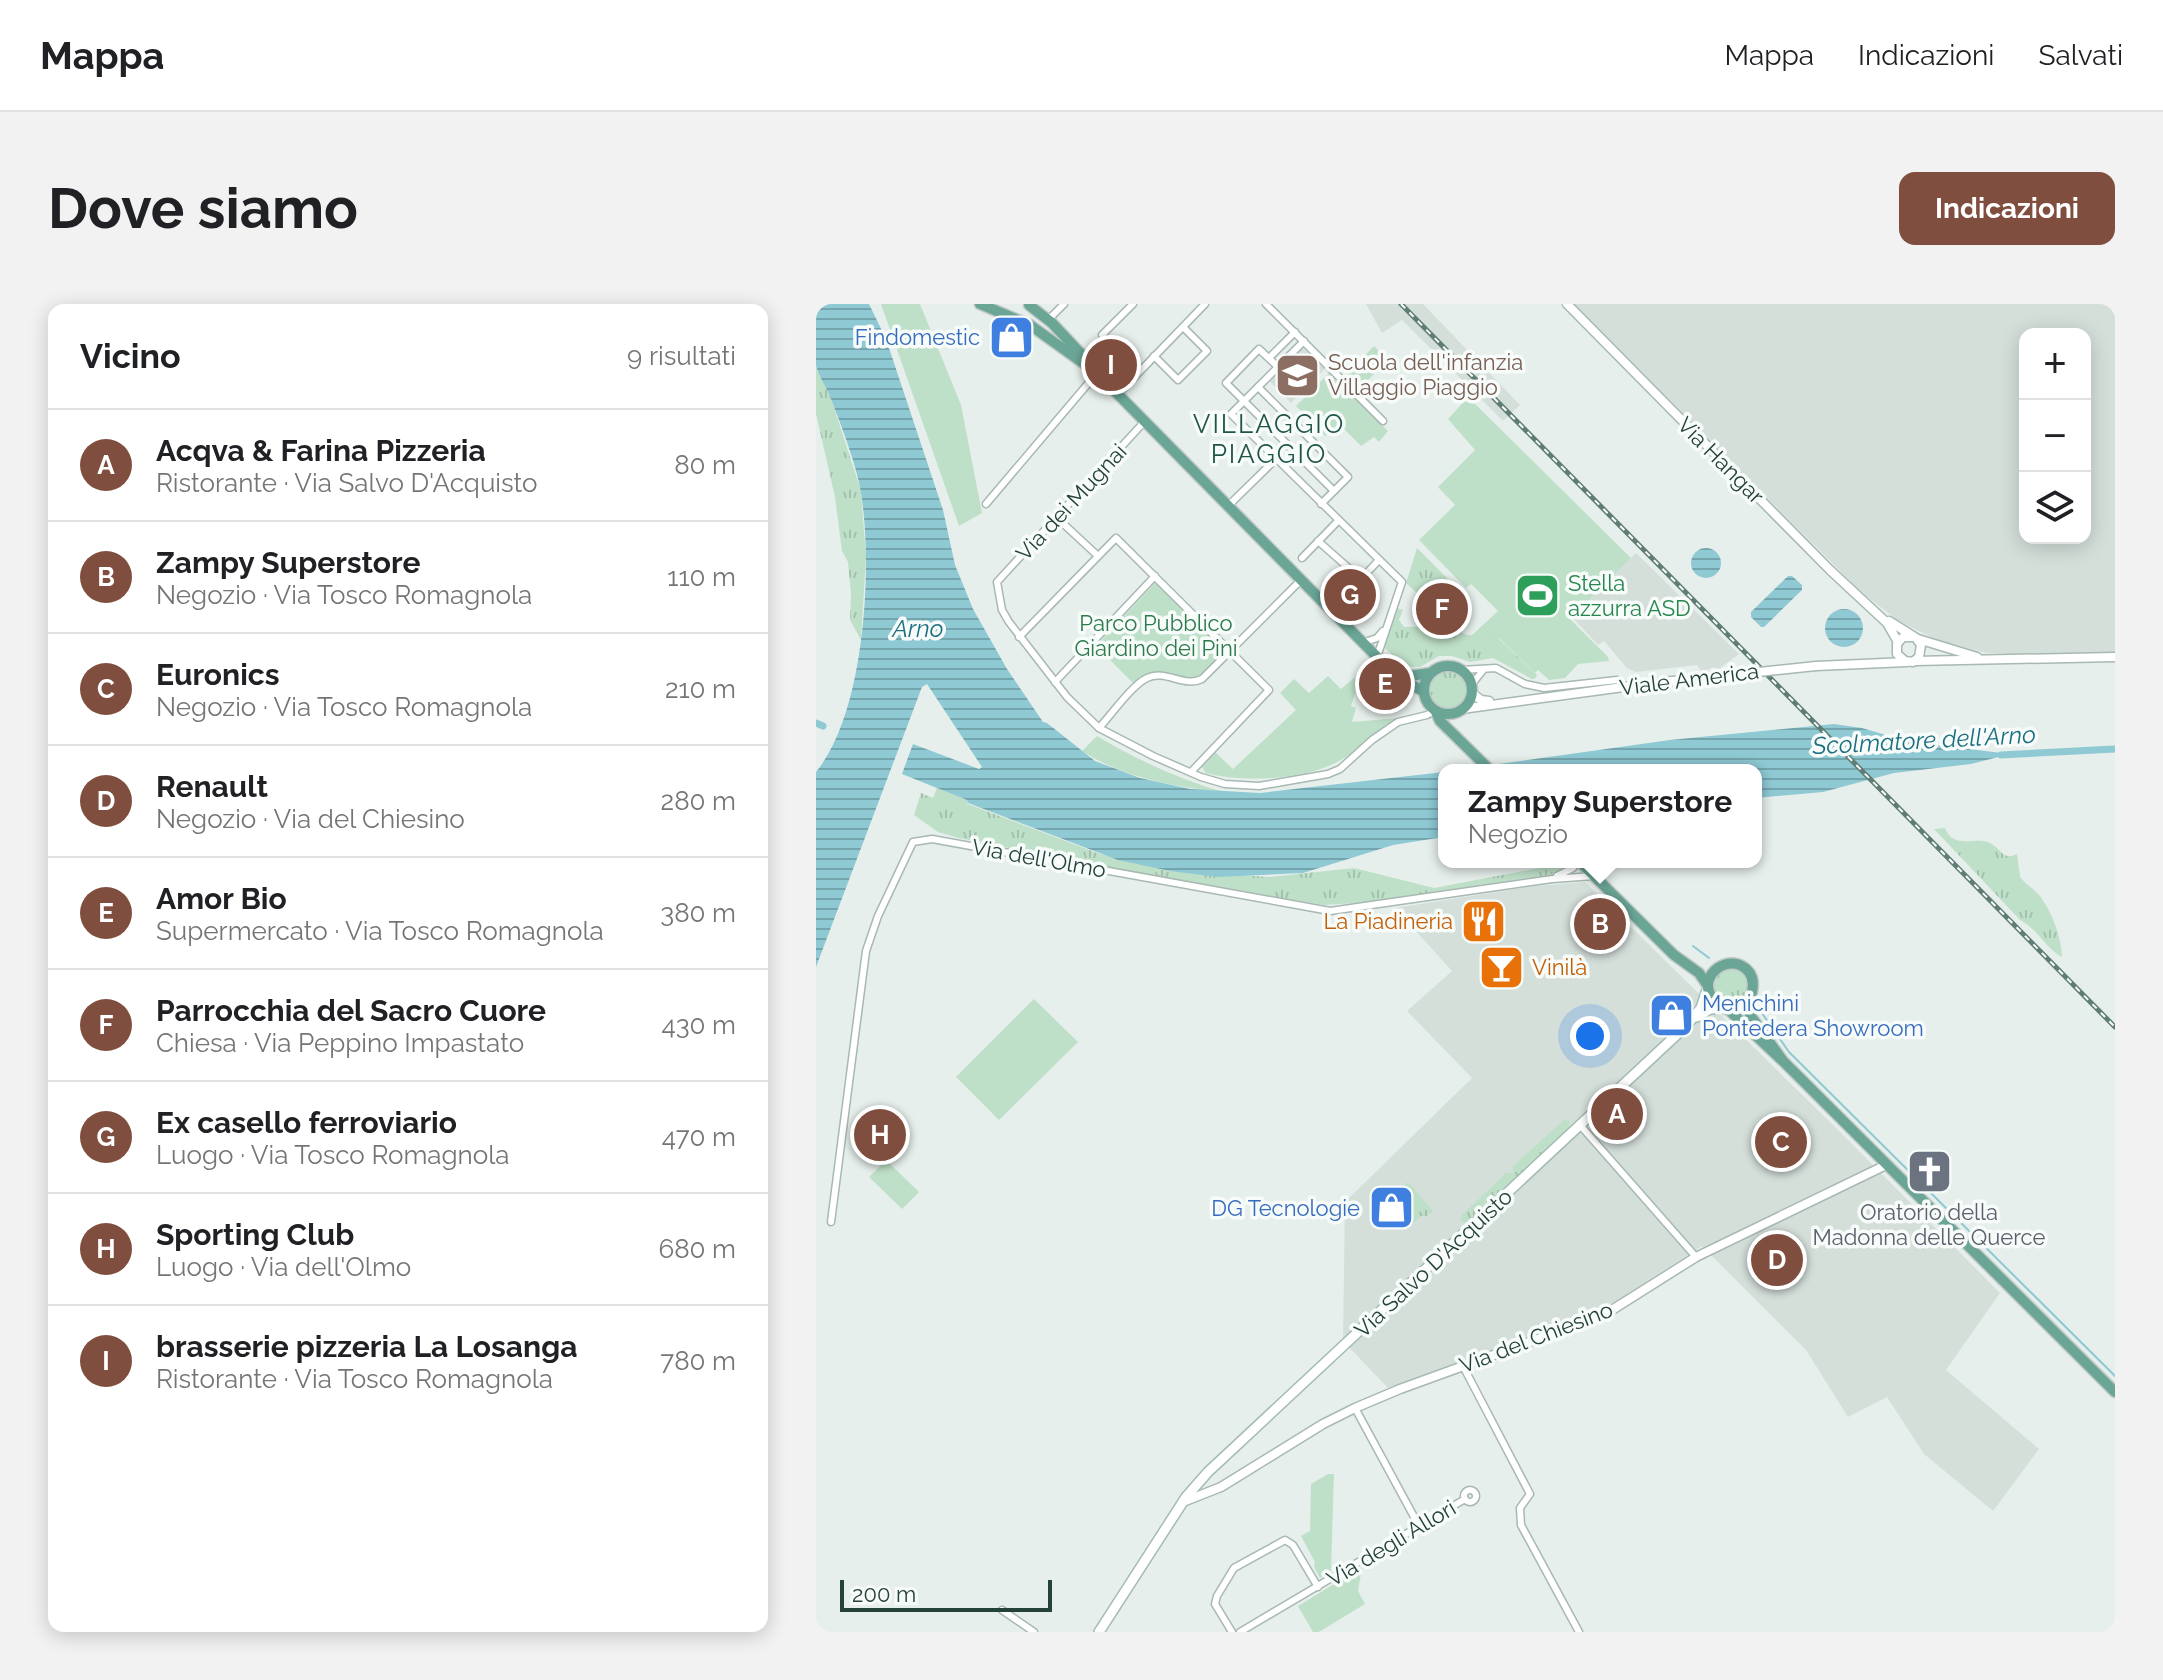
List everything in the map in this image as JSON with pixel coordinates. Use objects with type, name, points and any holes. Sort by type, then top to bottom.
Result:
[{"type":"main road","points":[[980,304],[1025,315],[1029,304],[1048,320],[1393,673],[1423,691],[1435,712],[1484,764]]},
{"type":"main road","points":[[1010,312],[1097,373]]},
{"type":"main road","points":[[1298,576],[1304,577],[1405,674],[1430,673],[1445,666],[1461,670],[1472,688],[1453,732]]},
{"type":"main road","points":[[1423,691],[1430,673]]},
{"type":"main road","points":[[1435,712],[1447,715],[1461,710]]},
{"type":"main road","points":[[1585,868],[1676,957],[1699,973],[1713,1001],[1725,1008],[1783,1061],[2115,1392]]},
{"type":"main road","points":[[1592,868],[1683,957],[1699,966],[1717,968],[1733,963],[1747,970],[1753,983],[1748,1009],[1783,1061]]},
{"type":"main road","points":[[1685,1027],[1701,1008],[1709,978],[1717,968]]},
{"type":"main road","points":[[1685,1027],[1710,1009],[1740,1007],[1750,997]]},
{"type":"main road","points":[[1699,1016],[1719,1013],[1740,1021]]},
{"type":"main road","name":"Via Salvo D'Acquisto","points":[[1099,1632],[1183,1502],[1208,1472],[1685,1027]]},
{"type":"street","points":[[1048,320],[1064,304]]},
{"type":"street","points":[[1102,335],[1133,304]]},
{"type":"street","points":[[1118,394],[1205,304]]},
{"type":"street","points":[[1266,304],[1383,421]]},
{"type":"street","name":"Via Hangar","points":[[1567,304],[1836,577],[1878,614],[1891,628],[1897,645]]},
{"type":"street","points":[[1154,356],[1178,380],[1207,351],[1183,327]]},
{"type":"street","points":[[1269,358],[1295,332]]},
{"type":"street","points":[[1304,341],[1231,414],[1402,582],[1379,651]]},
{"type":"street","points":[[1278,367],[1259,349],[1226,383],[1334,491]]},
{"type":"street","points":[[986,504],[1097,373]]},
{"type":"street","points":[[1258,387],[1348,477],[1321,504]]},
{"type":"street","points":[[1268,425],[1282,411]]},
{"type":"street","name":"Via dei Mugnai","points":[[1019,637],[1002,610],[997,582],[1145,421]]},
{"type":"street","points":[[1265,448],[1278,434]]},
{"type":"street","points":[[1310,466],[1323,452]]},
{"type":"street","points":[[1286,469],[1299,455]]},
{"type":"street","points":[[1229,505],[1276,459]]},
{"type":"street","points":[[1056,517],[1098,556]]},
{"type":"street","points":[[1302,558],[1338,521]]},
{"type":"street","points":[[1191,772],[1269,690],[1116,538],[1019,637],[1074,705],[1099,728],[1123,742],[1191,772],[1225,784],[1244,786],[1324,776],[1340,769],[1398,722],[1435,712]]},
{"type":"street","points":[[1318,541],[1361,579],[1378,561]]},
{"type":"street","points":[[1055,682],[1155,576]]},
{"type":"street","points":[[1099,728],[1148,677],[1197,682],[1230,652],[1298,576]]},
{"type":"street","name":"Via Hangar","points":[[1878,614],[1916,638]]},
{"type":"street","points":[[1368,641],[1379,637],[1387,625]]},
{"type":"street","name":"Viale America","points":[[1872,662],[1887,656],[1903,637],[1989,660]]},
{"type":"street","points":[[1897,645],[1900,658],[1911,662],[1922,651],[1916,638]]},
{"type":"street","name":"Viale America","points":[[1461,710],[1653,683],[1816,666],[2115,657]]},
{"type":"street","points":[[1488,668],[1478,674],[1472,688],[1484,701],[1506,702]]},
{"type":"street","points":[[1461,670],[1496,668],[1525,684],[1540,688],[1617,680]]},
{"type":"street","name":"Via dell'Olmo","points":[[831,1222],[866,951],[878,916],[913,842],[932,839],[1330,911],[1552,879],[1594,876]]},
{"type":"street","name":"Via dell'Olmo","points":[[1552,879],[1573,868]]},
{"type":"street","points":[[1580,1125],[1696,1257]]},
{"type":"street","name":"Via del Chiesino","points":[[1183,1502],[1230,1482],[1323,1424],[1355,1408],[1604,1315],[1696,1257],[1886,1165]]},
{"type":"street","points":[[1463,1366],[1530,1494],[1520,1508],[1521,1525],[1579,1632]]},
{"type":"street","points":[[1355,1408],[1419,1526]]},
{"type":"street","name":"Via degli Allori","points":[[1240,1632],[1465,1499]]},
{"type":"street","name":"Via degli Allori","points":[[1232,1632],[1215,1604],[1217,1596],[1234,1568],[1285,1540],[1293,1545],[1318,1587]]},
{"type":"street","points":[[1002,1610],[1029,1631]]},
{"type":"shaded area","points":[[1366,304],[1423,304],[1520,405],[1503,421],[1402,320],[1382,333]]},
{"type":"shaded area","points":[[1574,304],[2115,304],[2115,652],[1987,653],[1941,642],[1897,620],[1860,591]]},
{"type":"shaded area","name":"Scuola dell'infanzia Villaggio Piaggio","points":[[1303,348],[1325,369],[1291,403],[1269,381]]},
{"type":"shaded area","points":[[1636,553],[1739,654],[1717,670],[1714,667],[1702,672],[1697,665],[1636,672],[1627,668],[1604,641],[1598,645],[1572,617]]},
{"type":"shaded area","points":[[1585,882],[2000,1293],[1946,1370],[2039,1449],[1993,1511],[1924,1454],[1887,1397],[1848,1417],[1806,1350],[1702,1246],[1616,1301],[1584,1317],[1388,1388],[1343,1341],[1345,1202],[1472,1078],[1407,1011],[1452,971],[1395,908],[1534,886]]},
{"type":"green space","points":[[881,304],[920,304],[961,405],[982,513],[959,526]]},
{"type":"green space","points":[[1374,346],[1388,360],[1361,387],[1347,374]]},
{"type":"green space","points":[[816,364],[831,398],[861,491],[866,556],[861,640],[850,620],[848,562],[842,551],[835,497],[816,414]]},
{"type":"green space","points":[[1329,373],[1388,431],[1379,442],[1374,437],[1361,446],[1340,425],[1325,436],[1296,406]]},
{"type":"green space","points":[[1468,397],[1631,558],[1570,619],[1609,661],[1578,664],[1565,678],[1549,680],[1538,670],[1535,673],[1499,638],[1471,636],[1498,611],[1471,584],[1466,588],[1419,540],[1455,505],[1438,487],[1475,450],[1448,419]]},
{"type":"green space","points":[[1417,548],[1450,581],[1448,584],[1462,599],[1453,607],[1448,601],[1447,587],[1436,583],[1426,586],[1426,593],[1421,597],[1406,583]]},
{"type":"green space","name":"Parco Pubblico Giardino dei Pini","points":[[1156,582],[1226,652],[1199,679],[1149,673],[1134,684],[1096,646]]},
{"type":"green space","points":[[1397,608],[1403,610],[1399,620],[1404,627],[1449,626],[1467,635],[1497,637],[1537,675],[1536,678],[1532,679],[1493,658],[1470,662],[1452,656],[1439,656],[1420,667],[1400,663],[1384,647]]},
{"type":"green space","points":[[1448,670],[1462,676],[1468,690],[1462,704],[1448,710],[1434,704],[1428,690],[1434,676]]},
{"type":"green space","points":[[1362,671],[1351,706],[1356,708],[1352,722],[1399,718],[1347,757],[1309,772],[1274,778],[1221,776],[1206,773],[1201,766],[1215,752],[1233,769],[1296,710],[1280,693],[1294,679],[1309,693],[1328,676],[1341,689]]},
{"type":"green space","points":[[1097,736],[1158,768],[1223,792],[1168,784],[1115,768],[1082,751]]},
{"type":"green space","points":[[937,788],[967,800],[968,804],[1100,854],[1170,871],[1270,877],[1354,868],[1434,888],[1539,868],[1567,868],[1549,875],[1369,902],[1324,905],[1158,878],[959,838],[938,832],[914,815],[921,793],[933,798]]},
{"type":"green space","points":[[1945,828],[1953,839],[1984,841],[2005,855],[2017,854],[2020,877],[2039,895],[2052,916],[2062,957],[2020,920],[1934,829]]},
{"type":"green space","points":[[1731,968],[1744,973],[1749,986],[1744,999],[1731,1004],[1718,999],[1713,986],[1718,973]]},
{"type":"green space","points":[[1034,999],[1078,1042],[999,1120],[956,1077]]},
{"type":"green space","points":[[1565,1119],[1570,1122],[1569,1128],[1467,1223],[1460,1221],[1461,1216],[1506,1173],[1513,1173],[1513,1166]]},
{"type":"green space","points":[[886,1160],[919,1192],[902,1209],[869,1177]]},
{"type":"green space","points":[[1408,1182],[1433,1211],[1410,1226],[1404,1226],[1404,1186]]},
{"type":"green space","points":[[1334,1474],[1331,1571],[1320,1578],[1301,1536],[1310,1531],[1311,1484]]},
{"type":"green space","points":[[1362,1567],[1358,1591],[1365,1604],[1319,1632],[1313,1632],[1298,1606]]},
{"type":"water","name":"Arno","points":[[816,304],[869,304],[886,339],[943,510],[955,565],[973,609],[1007,669],[1043,722],[1095,761],[1140,778],[1190,789],[1260,793],[1438,773],[1438,838],[1393,845],[1303,873],[1218,877],[1118,860],[968,803],[902,774],[913,744],[979,769],[982,767],[927,684],[922,687],[816,967],[816,772],[832,746],[855,677],[865,598],[866,560],[865,524],[856,471],[816,365]]},
{"type":"water","points":[[1706,548],[1716,553],[1721,563],[1716,573],[1706,578],[1696,573],[1691,563],[1696,553]]},
{"type":"water","points":[[1788,576],[1802,585],[1802,590],[1761,627],[1751,617],[1751,612]]},
{"type":"water","points":[[1844,609],[1857,615],[1863,628],[1857,641],[1844,647],[1831,641],[1825,628],[1831,615]]},
{"type":"water","points":[[1834,724],[1862,728],[1910,742],[2010,754],[1971,764],[1894,773],[1823,792],[1762,797],[1762,764],[1499,764],[1670,740]]},
{"type":"waterway","points":[[816,723],[823,726]]},
{"type":"waterway","name":"Scolmatore dell'Arno","points":[[2001,755],[2115,749]]},
{"type":"waterway","points":[[1693,946],[1709,958]]},
{"type":"waterway","points":[[1757,1006],[1789,1052],[2115,1376]]},
{"type":"railway","points":[[1401,304],[2115,1027]]},
{"type":"place","name":"Findomestic","points":[[1011,337]]},
{"type":"place","name":"brasserie pizzeria La Losanga","points":[[1111,365]]},
{"type":"place","name":"Scuola dell'infanzia Villaggio Piaggio","points":[[1297,375]]},
{"type":"place","name":"Ex casello ferroviario","points":[[1350,595]]},
{"type":"place","name":"Stella azzurra ASD","points":[[1537,596]]},
{"type":"place","name":"Parrocchia del Sacro Cuore","points":[[1442,609]]},
{"type":"place","name":"Amor Bio","points":[[1385,684]]},
{"type":"place","name":"La Piadineria","points":[[1484,921]]},
{"type":"place","name":"Zampy Superstore","points":[[1600,924]]},
{"type":"place","name":"Vinilà","points":[[1501,967]]},
{"type":"place","name":"Menichini Pontedera Showroom","points":[[1671,1016]]},
{"type":"place","name":"Acqva & Farina Pizzeria","points":[[1617,1114]]},
{"type":"place","name":"Sporting Club","points":[[880,1135]]},
{"type":"place","name":"Euronics","points":[[1781,1142]]},
{"type":"place","name":"Oratorio della Madonna delle Querce","points":[[1929,1171]]},
{"type":"place","name":"DG Tecnologie","points":[[1391,1208]]},
{"type":"place","name":"Renault","points":[[1777,1260]]},
{"type":"district","name":"VILLAGGIO PIAGGIO","points":[[1269,439]]}]
